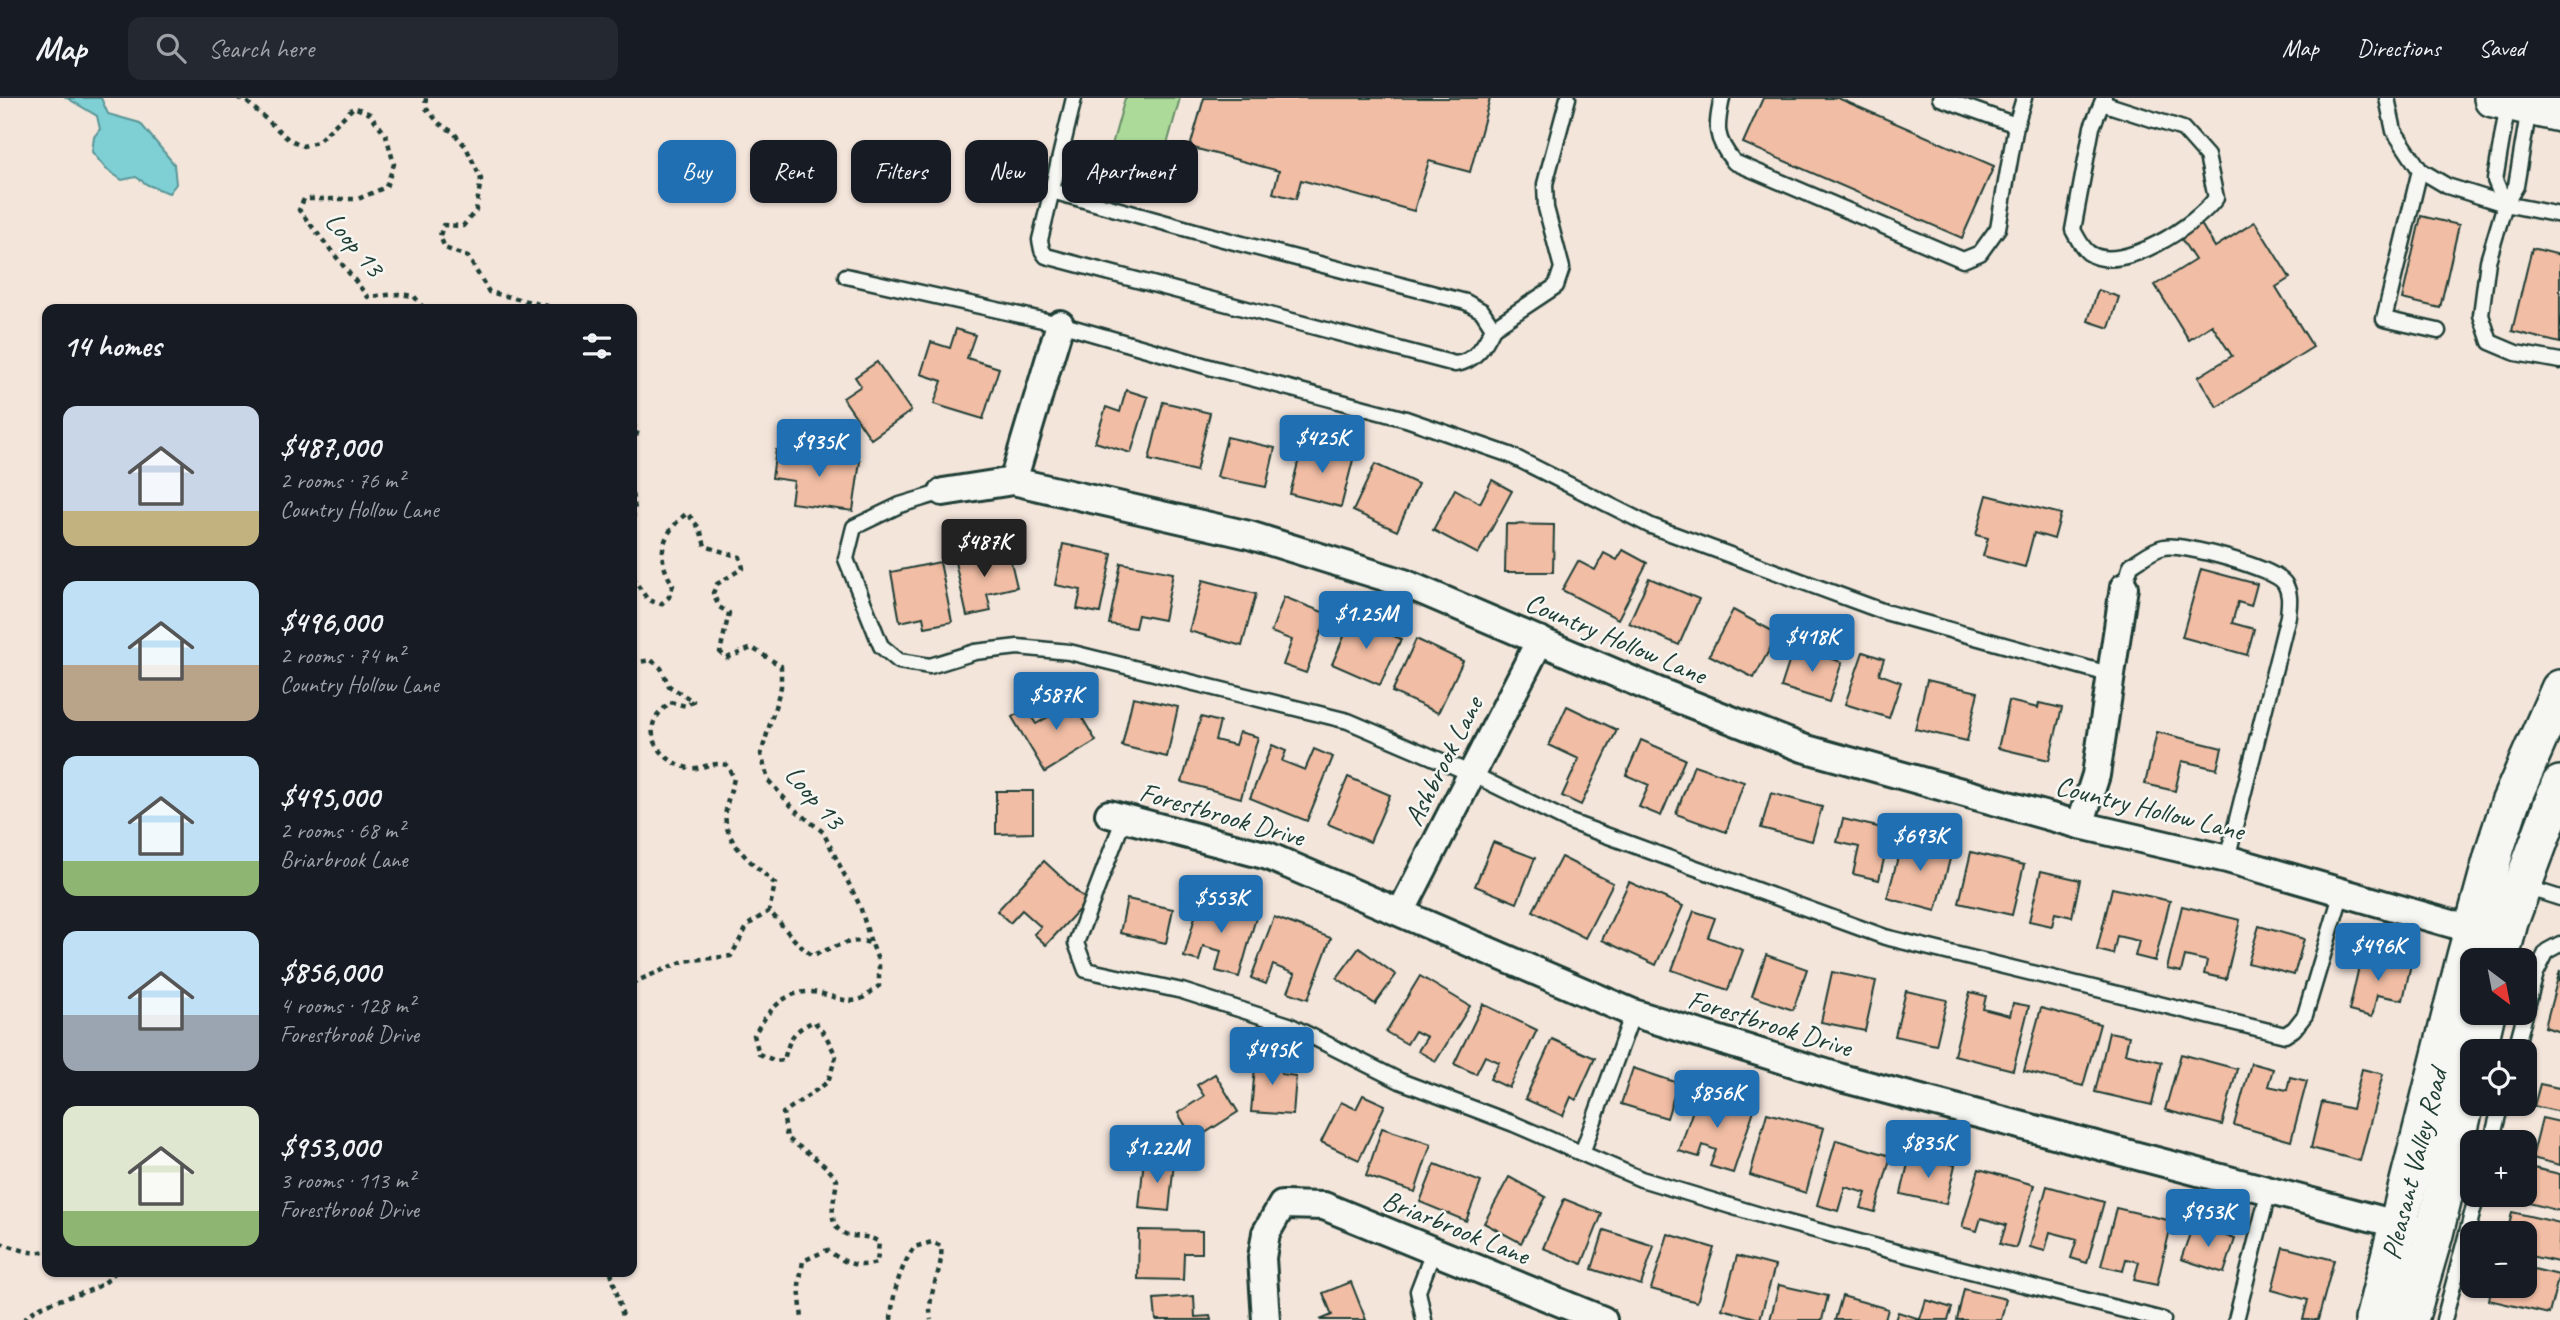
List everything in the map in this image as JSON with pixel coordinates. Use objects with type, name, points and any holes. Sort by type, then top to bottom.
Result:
[{"type":"main road","name":"Pleasant Valley Road","points":[[2494,938],[2510,803],[2560,689]]},
{"type":"main road","name":"Pleasant Valley Road","points":[[2374,1320],[2466,956],[2494,938],[2522,886],[2560,785]]},
{"type":"main road","name":"Pleasant Valley Road","points":[[2409,1320],[2434,1234],[2462,1116]]},
{"type":"street","points":[[1013,481],[1060,324]]},
{"type":"street","name":"Country Hollow Lane","points":[[943,492],[1013,481],[1261,539],[1404,583],[1656,690],[1803,748],[2080,825],[2227,859],[2494,938]]},
{"type":"street","points":[[2080,825],[2096,775],[2124,587]]},
{"type":"street","name":"Ashbrook Lane","points":[[1401,912],[1541,640]]},
{"type":"street","name":"Forestbrook Drive","points":[[1116,816],[1268,856],[1633,1013],[1845,1079],[2434,1234]]},
{"type":"street","name":"Briarbrook Lane","points":[[1266,1320],[1264,1245],[1266,1233],[1282,1205],[1324,1206],[1603,1320]]},
{"type":"lane","points":[[1074,98],[1040,240],[1042,250],[1050,259],[1455,364],[1469,360],[1479,352],[1493,328],[1556,286],[1562,268],[1546,208],[1545,184],[1569,98]]},
{"type":"lane","points":[[1722,98],[1716,124],[1721,146],[1734,162],[1963,260],[1980,254],[1998,228],[2016,125],[2024,98]]},
{"type":"lane","points":[[1940,98],[2016,125]]},
{"type":"lane","points":[[2387,98],[2394,131],[2420,170],[2447,187],[2505,204],[2560,215]]},
{"type":"lane","points":[[2103,100],[2183,129],[2207,156],[2216,198],[2205,213],[2141,252],[2106,259],[2087,252],[2073,230],[2092,127],[2103,100]]},
{"type":"lane","points":[[2505,204],[2495,180],[2523,105]]},
{"type":"lane","points":[[2523,105],[2516,186],[2505,204],[2488,261],[2481,315],[2490,342],[2516,353],[2560,361]]},
{"type":"lane","points":[[2420,170],[2384,318],[2438,331]]},
{"type":"lane","points":[[1052,191],[1466,302],[1482,311],[1493,328]]},
{"type":"lane","points":[[846,276],[1060,324],[1406,419],[1510,455],[1651,526],[1885,612],[2112,675]]},
{"type":"lane","points":[[943,492],[900,505],[853,527],[846,559],[881,646],[900,661],[930,666],[975,652],[1018,647],[1069,652],[1348,721],[1472,774],[1570,822],[1885,937],[2285,1035],[2294,1029],[2305,1014],[2342,892]]},
{"type":"lane","points":[[2124,587],[2131,565],[2162,547],[2180,546],[2257,567],[2278,576],[2286,585],[2290,599],[2288,616],[2227,859]]},
{"type":"lane","points":[[1116,816],[1076,943],[1086,970],[1182,991],[1289,1025],[1400,1082],[1514,1124],[1641,1179],[1770,1218],[2163,1320]]},
{"type":"lane","points":[[2522,886],[2560,898]]},
{"type":"lane","points":[[2518,1039],[2536,973],[2547,951],[2560,944]]},
{"type":"lane","points":[[1582,1153],[1633,1013]]},
{"type":"lane","points":[[2236,1320],[2269,1190]]},
{"type":"lane","points":[[2444,1320],[2474,1207]]},
{"type":"lane","points":[[1424,1320],[1418,1292],[1433,1252]]},
{"type":"path","name":"Loop 13","points":[[238,98],[246,101],[287,138],[303,146],[317,142],[354,107],[370,114],[386,135],[394,164],[386,187],[358,199],[304,199],[299,210],[369,297],[398,294],[414,296],[420,304]]},
{"type":"path","points":[[426,98],[425,107],[466,147],[481,179],[476,210],[463,226],[443,225],[440,236],[445,248],[468,257],[489,292],[539,304]]},
{"type":"path","name":"Loop 13","points":[[637,584],[649,600],[661,604],[669,597],[673,586],[666,574],[662,556],[665,539],[674,523],[687,513],[700,529],[705,546],[740,557],[743,568],[717,584],[713,593],[719,607],[729,613],[720,652],[727,658],[752,648],[781,666],[782,687],[761,754],[768,780],[794,809],[823,832],[857,897],[872,944]]},
{"type":"path","points":[[637,662],[652,660],[661,668],[669,686],[693,701],[687,706],[670,702],[657,716],[653,727],[658,748],[672,762],[691,769],[714,762],[727,765],[734,778],[726,811],[726,830],[739,850],[775,884],[769,911],[748,925],[732,956],[684,961],[637,981]]},
{"type":"path","points":[[769,911],[796,944],[812,955],[863,940],[872,944],[879,963],[878,986],[861,999],[840,1000],[822,993],[794,993],[769,1010],[754,1035],[759,1054],[776,1061],[784,1060],[790,1038],[798,1029],[814,1021],[826,1035],[836,1056],[828,1082],[783,1113],[787,1138],[816,1161],[829,1167],[837,1180],[831,1211],[834,1224],[845,1233],[869,1236],[879,1242],[877,1263],[860,1266],[841,1260],[827,1251],[803,1261],[799,1284],[802,1320]]},
{"type":"path","points":[[891,1320],[892,1294],[902,1268],[914,1247],[932,1242],[941,1246],[942,1261],[929,1303],[931,1320]]},
{"type":"path","points":[[0,1243],[33,1253],[42,1252]]},
{"type":"path","points":[[24,1320],[40,1307],[60,1302],[109,1281],[112,1277]]},
{"type":"path","points":[[612,1277],[624,1320]]},
{"type":"green space","points":[[1125,98],[1180,98],[1168,140],[1113,140]]},
{"type":"water","points":[[67,98],[101,98],[108,114],[140,123],[174,164],[176,184],[169,193],[136,177],[122,180],[106,169],[92,152],[94,137],[100,129],[97,116]]},
{"type":"building","points":[[1204,98],[1490,98],[1470,172],[1429,161],[1414,211],[1301,180],[1296,199],[1273,193],[1279,171],[1198,149],[1198,140],[1192,140]]},
{"type":"building","points":[[1763,98],[1838,98],[1994,166],[1962,238],[1743,143]]},
{"type":"building","points":[[2421,216],[2459,225],[2440,308],[2402,299]]},
{"type":"building","points":[[2255,222],[2290,278],[2276,287],[2313,347],[2217,407],[2198,377],[2232,356],[2212,325],[2189,340],[2155,285],[2195,260],[2180,237],[2201,224],[2215,247]]},
{"type":"building","points":[[2532,248],[2560,255],[2560,343],[2512,331]]},
{"type":"building","points":[[2098,290],[2119,297],[2109,328],[2088,321]]},
{"type":"building","points":[[956,329],[975,335],[967,358],[999,368],[983,419],[934,404],[942,381],[921,374],[931,342],[950,348]]},
{"type":"building","points":[[877,362],[911,411],[871,439],[843,398],[861,386],[855,377]]},
{"type":"building","points":[[1126,390],[1148,397],[1131,453],[1095,442],[1106,407],[1120,412]]},
{"type":"building","points":[[1163,402],[1210,413],[1196,471],[1149,460]]},
{"type":"building","points":[[1227,437],[1275,448],[1266,487],[1217,477]]},
{"type":"building","points":[[1303,443],[1354,456],[1341,507],[1290,494]]},
{"type":"building","points":[[776,450],[860,461],[853,511],[791,503],[794,481],[772,478]]},
{"type":"building","points":[[1375,464],[1418,484],[1397,531],[1353,511]]},
{"type":"building","points":[[1492,480],[1512,491],[1478,554],[1433,530],[1455,489],[1480,503]]},
{"type":"building","points":[[1987,495],[2061,514],[2054,539],[2034,533],[2025,567],[1983,556],[1988,538],[1976,535]]},
{"type":"building","points":[[1506,524],[1554,525],[1553,572],[1505,572]]},
{"type":"building","points":[[1063,544],[1112,554],[1100,613],[1077,609],[1081,590],[1055,585]]},
{"type":"building","points":[[1008,549],[1017,587],[987,594],[991,611],[967,616],[955,562]]},
{"type":"building","points":[[1623,550],[1647,563],[1618,619],[1562,590],[1578,561],[1595,570],[1604,553],[1617,560]]},
{"type":"building","points":[[940,562],[952,622],[925,627],[923,617],[900,622],[891,572]]},
{"type":"building","points":[[1121,563],[1173,573],[1164,620],[1138,615],[1135,628],[1109,624]]},
{"type":"building","points":[[2201,569],[2257,584],[2251,606],[2238,602],[2232,623],[2254,629],[2247,655],[2182,637]]},
{"type":"building","points":[[1649,578],[1699,599],[1679,645],[1629,623]]},
{"type":"building","points":[[1203,580],[1256,594],[1242,646],[1189,631]]},
{"type":"building","points":[[1284,597],[1328,614],[1306,673],[1283,665],[1292,640],[1271,632]]},
{"type":"building","points":[[1733,610],[1778,634],[1754,678],[1709,655]]},
{"type":"building","points":[[1352,618],[1401,639],[1380,685],[1332,664]]},
{"type":"building","points":[[1416,639],[1463,661],[1438,713],[1392,692]]},
{"type":"building","points":[[1794,647],[1842,662],[1829,702],[1781,687]]},
{"type":"building","points":[[1863,652],[1884,659],[1879,674],[1901,682],[1889,718],[1845,704]]},
{"type":"building","points":[[1927,680],[1978,692],[1967,741],[1915,729]]},
{"type":"building","points":[[1063,686],[1096,741],[1045,772],[1012,717],[1026,708],[1036,724],[1060,710],[1050,694]]},
{"type":"building","points":[[1133,697],[1178,707],[1167,757],[1122,746]]},
{"type":"building","points":[[2009,701],[2038,708],[2039,703],[2062,708],[2049,760],[1998,748]]},
{"type":"building","points":[[1567,706],[1617,730],[1581,805],[1562,796],[1579,759],[1549,745]]},
{"type":"building","points":[[1201,717],[1220,722],[1215,740],[1235,745],[1239,732],[1258,737],[1241,798],[1182,782]]},
{"type":"building","points":[[2157,732],[2222,748],[2217,769],[2182,761],[2175,791],[2145,784]]},
{"type":"building","points":[[1641,740],[1685,759],[1661,816],[1639,807],[1649,785],[1626,775]]},
{"type":"building","points":[[1272,745],[1286,751],[1282,761],[1305,770],[1314,749],[1333,757],[1307,821],[1250,798]]},
{"type":"building","points":[[1694,765],[1744,782],[1726,832],[1676,814]]},
{"type":"building","points":[[1348,777],[1390,795],[1370,842],[1328,824]]},
{"type":"building","points":[[996,791],[1033,791],[1033,833],[996,834]]},
{"type":"building","points":[[1771,793],[1822,807],[1812,841],[1761,828]]},
{"type":"building","points":[[1843,819],[1891,830],[1879,880],[1853,874],[1859,847],[1837,842]]},
{"type":"building","points":[[1904,835],[1953,848],[1936,911],[1887,898]]},
{"type":"building","points":[[1493,842],[1535,858],[1517,903],[1475,886]]},
{"type":"building","points":[[1971,852],[2024,865],[2012,915],[1959,903]]},
{"type":"building","points":[[1561,857],[1613,883],[1585,938],[1533,911]]},
{"type":"building","points":[[1044,861],[1087,901],[1046,945],[1034,934],[1041,927],[1022,910],[1010,923],[997,911]]},
{"type":"building","points":[[2041,871],[2080,880],[2072,917],[2055,913],[2052,926],[2029,921]]},
{"type":"building","points":[[1629,882],[1683,906],[1656,965],[1602,940]]},
{"type":"building","points":[[2112,888],[2170,901],[2155,961],[2135,956],[2139,941],[2117,936],[2113,954],[2097,950]]},
{"type":"building","points":[[1200,898],[1257,914],[1239,977],[1216,971],[1221,951],[1203,946],[1199,961],[1184,957]]},
{"type":"building","points":[[1127,899],[1173,909],[1166,943],[1120,933]]},
{"type":"building","points":[[2182,906],[2240,920],[2226,979],[2204,974],[2207,961],[2185,956],[2181,972],[2167,969]]},
{"type":"building","points":[[1694,911],[1715,918],[1708,937],[1743,950],[1728,990],[1672,970]]},
{"type":"building","points":[[1274,917],[1331,938],[1308,999],[1288,992],[1295,974],[1273,965],[1266,984],[1251,978]]},
{"type":"building","points":[[2259,926],[2304,939],[2294,975],[2248,963]]},
{"type":"building","points":[[1359,948],[1396,975],[1375,1004],[1337,978]]},
{"type":"building","points":[[2362,953],[2411,964],[2403,1000],[2377,995],[2372,1017],[2349,1011]]},
{"type":"building","points":[[1766,955],[1807,969],[1793,1010],[1752,996]]},
{"type":"building","points":[[2560,970],[2560,1032],[2545,1027]]},
{"type":"building","points":[[1832,972],[1876,981],[1865,1031],[1821,1022]]},
{"type":"building","points":[[1420,976],[1470,1006],[1436,1061],[1418,1051],[1427,1037],[1415,1031],[1407,1044],[1386,1032]]},
{"type":"building","points":[[1906,991],[1947,1000],[1936,1045],[1895,1036]]},
{"type":"building","points":[[1970,992],[1986,996],[1983,1009],[2010,1016],[2013,1003],[2029,1006],[2013,1070],[1954,1055]]},
{"type":"building","points":[[1483,1004],[1537,1030],[1509,1088],[1490,1079],[1499,1062],[1485,1056],[1476,1074],[1454,1064]]},
{"type":"building","points":[[2041,1008],[2100,1024],[2083,1086],[2024,1071]]},
{"type":"building","points":[[2109,1032],[2129,1036],[2125,1053],[2162,1062],[2152,1105],[2095,1092]]},
{"type":"building","points":[[1552,1039],[1595,1058],[1576,1100],[1571,1097],[1563,1116],[1525,1099]]},
{"type":"building","points":[[2181,1054],[2237,1069],[2222,1125],[2165,1110]]},
{"type":"building","points":[[1256,1055],[1283,1057],[1281,1074],[1296,1076],[1293,1115],[1251,1112]]},
{"type":"building","points":[[2251,1063],[2273,1069],[2268,1086],[2287,1090],[2290,1077],[2307,1081],[2291,1141],[2234,1125]]},
{"type":"building","points":[[1633,1068],[1678,1083],[1667,1118],[1621,1104]]},
{"type":"building","points":[[2362,1069],[2383,1074],[2360,1161],[2311,1148],[2322,1102],[2352,1109]]},
{"type":"building","points":[[1215,1074],[1238,1112],[1194,1140],[1178,1113],[1204,1096],[1197,1085]]},
{"type":"building","points":[[2540,1084],[2559,1088],[2560,1085],[2560,1112],[2537,1107]]},
{"type":"building","points":[[1699,1092],[1754,1110],[1733,1173],[1710,1166],[1716,1150],[1703,1145],[1699,1157],[1679,1151]]},
{"type":"building","points":[[1363,1095],[1385,1105],[1359,1160],[1321,1142],[1341,1102],[1356,1109]]},
{"type":"building","points":[[1767,1113],[1824,1128],[1806,1193],[1750,1175]]},
{"type":"building","points":[[2542,1118],[2560,1122],[2560,1165],[2537,1159],[2537,1138]]},
{"type":"building","points":[[1382,1128],[1431,1144],[1415,1192],[1366,1176]]},
{"type":"building","points":[[1836,1140],[1891,1156],[1875,1212],[1861,1208],[1866,1193],[1845,1187],[1838,1211],[1817,1205]]},
{"type":"building","points":[[1910,1155],[1955,1165],[1946,1204],[1901,1194]]},
{"type":"building","points":[[1144,1159],[1174,1162],[1169,1211],[1139,1208]]},
{"type":"building","points":[[1435,1164],[1481,1182],[1466,1221],[1420,1202]]},
{"type":"building","points":[[1979,1169],[2034,1185],[2016,1248],[2000,1244],[2006,1225],[1981,1218],[1977,1231],[1962,1227]]},
{"type":"building","points":[[2537,1169],[2560,1174],[2560,1211],[2537,1205]]},
{"type":"building","points":[[1509,1177],[1546,1197],[1521,1243],[1484,1223]]},
{"type":"building","points":[[2047,1186],[2104,1202],[2087,1263],[2071,1258],[2077,1239],[2050,1232],[2045,1251],[2030,1247]]},
{"type":"building","points":[[1564,1199],[1602,1214],[1582,1264],[1543,1248]]},
{"type":"building","points":[[2116,1208],[2172,1221],[2157,1285],[2134,1280],[2139,1262],[2126,1259],[2123,1271],[2101,1266]]},
{"type":"building","points":[[2512,1212],[2560,1223],[2558,1262],[2537,1258],[2537,1221],[2510,1221]]},
{"type":"building","points":[[2193,1225],[2235,1239],[2224,1273],[2181,1259]]},
{"type":"building","points":[[1139,1230],[1202,1231],[1202,1253],[1184,1253],[1183,1280],[1138,1279]]},
{"type":"building","points":[[1604,1230],[1654,1246],[1641,1285],[1592,1269]]},
{"type":"building","points":[[1668,1234],[1714,1248],[1697,1302],[1651,1289]]},
{"type":"building","points":[[2283,1247],[2334,1260],[2318,1320],[2303,1320],[2308,1300],[2272,1290]]},
{"type":"building","points":[[1737,1256],[1775,1266],[1760,1319],[1722,1309]]},
{"type":"building","points":[[2537,1270],[2559,1275],[2549,1314],[2489,1300],[2537,1298]]},
{"type":"building","points":[[1351,1282],[1366,1320],[1320,1320],[1332,1315],[1323,1293]]},
{"type":"building","points":[[1779,1285],[1828,1296],[1822,1320],[1770,1320]]},
{"type":"building","points":[[1964,1289],[2006,1299],[2001,1320],[1957,1320]]},
{"type":"building","points":[[1194,1296],[1195,1317],[1210,1316],[1211,1320],[1156,1320],[1154,1299]]},
{"type":"building","points":[[1842,1296],[1888,1309],[1885,1320],[1835,1320]]},
{"type":"building","points":[[1926,1300],[1952,1308],[1948,1320],[1895,1320],[1898,1312],[1920,1319]]}]
